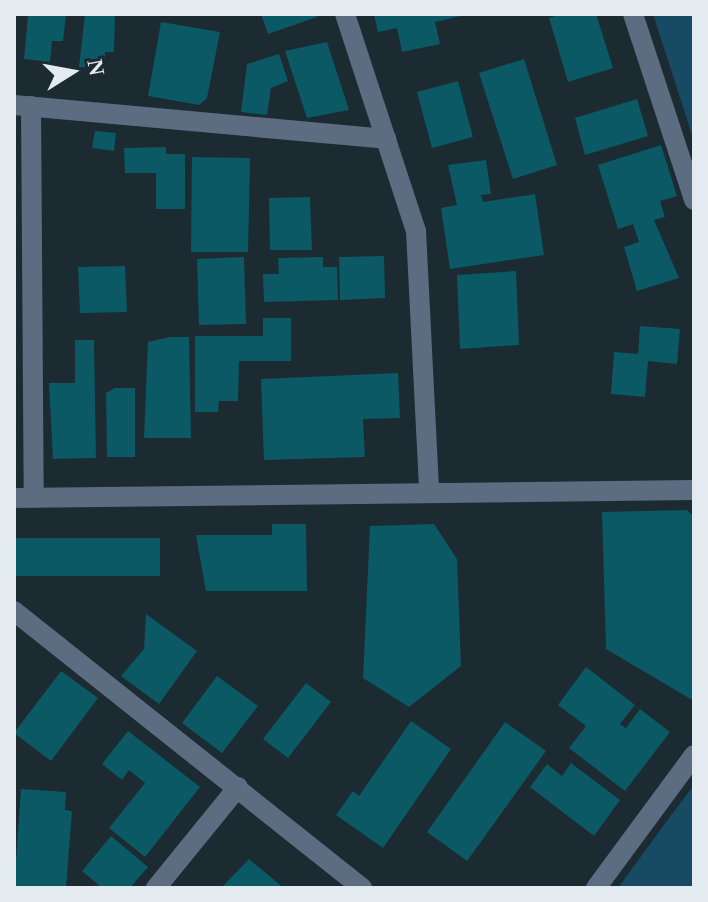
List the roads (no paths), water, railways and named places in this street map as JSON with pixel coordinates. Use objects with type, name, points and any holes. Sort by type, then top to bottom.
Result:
[{"type":"street","points":[[345,14],[419,250],[429,491]]},
{"type":"street","points":[[633,14],[694,200]]},
{"type":"street","points":[[386,139],[22,106],[24,498],[694,490]]},
{"type":"street","points":[[14,611],[362,888]]},
{"type":"street","points":[[596,888],[694,755]]},
{"type":"street","points":[[156,888],[238,787]]}]
